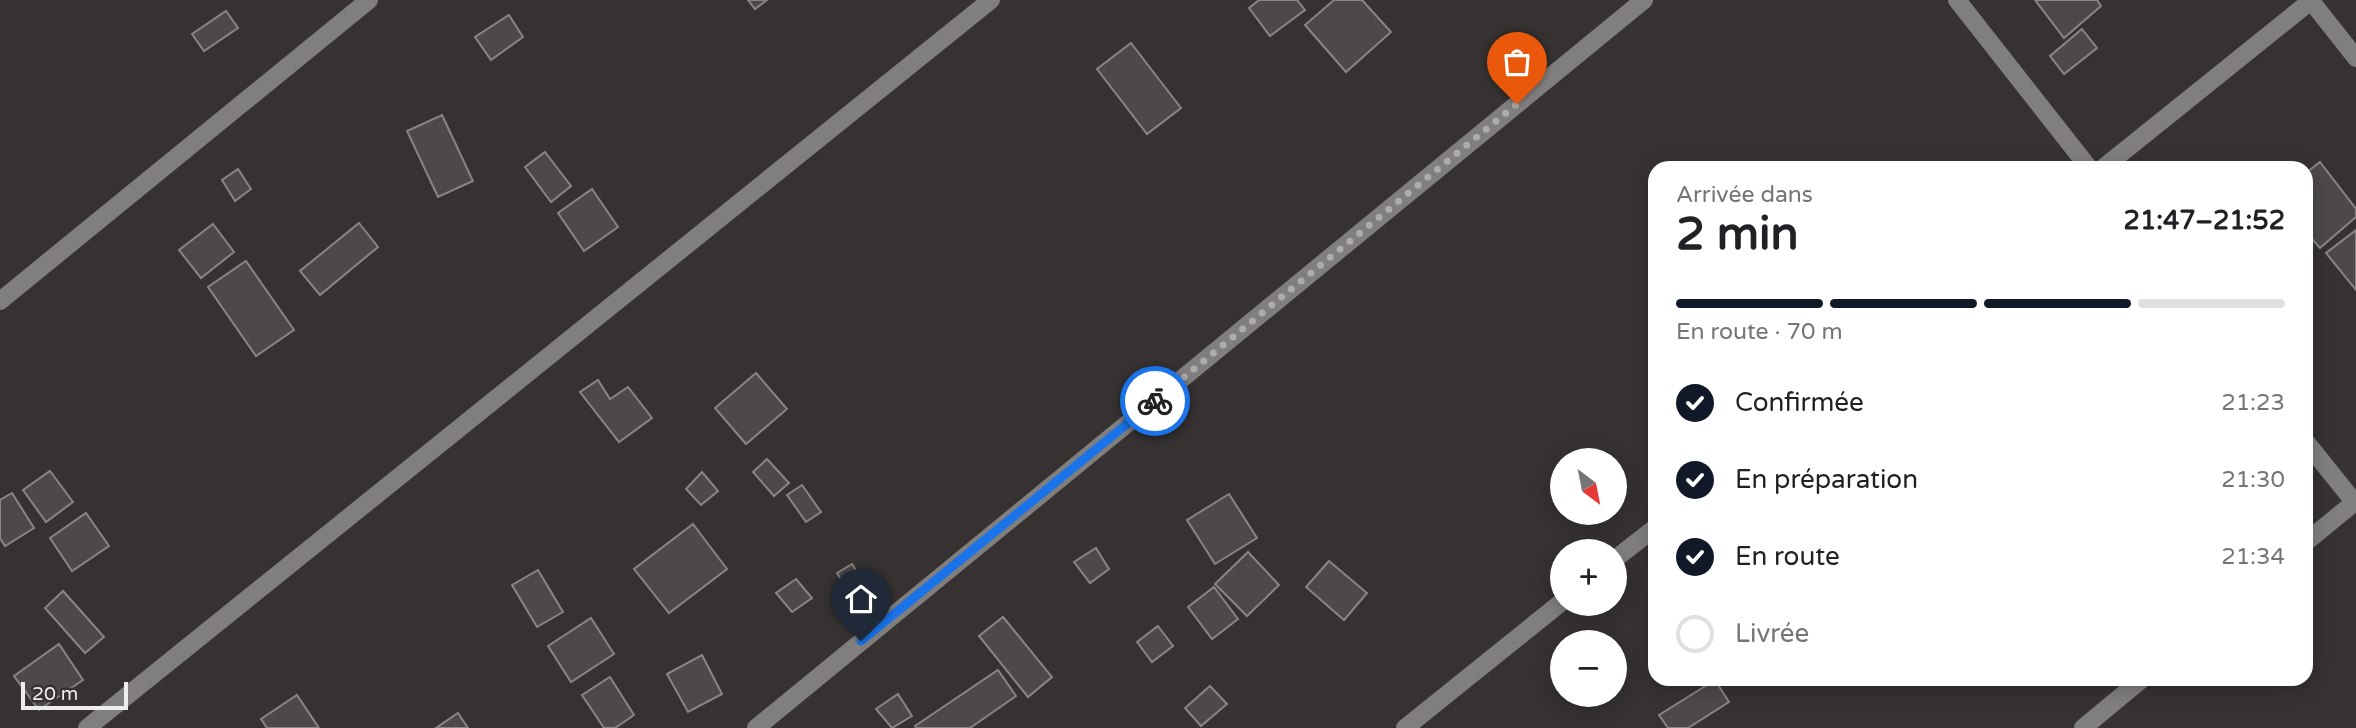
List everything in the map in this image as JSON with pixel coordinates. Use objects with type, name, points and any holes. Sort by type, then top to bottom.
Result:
[{"type":"street","points":[[0,301],[369,0]]},
{"type":"street","points":[[87,728],[991,0]]},
{"type":"street","points":[[756,728],[1644,0]]},
{"type":"street","points":[[1957,0],[2084,161]]},
{"type":"street","points":[[2112,161],[2312,0],[2356,58]]},
{"type":"street","points":[[2313,450],[2356,502],[2313,536]]},
{"type":"street","points":[[1627,550],[1648,533]]},
{"type":"street","points":[[1405,728],[1550,611]]},
{"type":"street","points":[[2083,728],[2134,686]]},
{"type":"building","points":[[748,0],[767,0],[755,9]]},
{"type":"building","points":[[1259,0],[1297,0],[1305,10],[1270,36],[1249,8]]},
{"type":"building","points":[[1334,0],[1362,0],[1391,32],[1346,72],[1305,25]]},
{"type":"building","points":[[2035,0],[2097,0],[2101,6],[2064,38]]},
{"type":"building","points":[[226,11],[238,28],[204,51],[192,34]]},
{"type":"building","points":[[509,15],[523,37],[491,60],[475,37]]},
{"type":"building","points":[[2082,29],[2097,48],[2064,74],[2050,56]]},
{"type":"building","points":[[1131,43],[1181,108],[1147,134],[1097,69]]},
{"type":"building","points":[[442,115],[473,181],[438,197],[407,131]]},
{"type":"building","points":[[545,152],[571,186],[551,202],[525,167]]},
{"type":"building","points":[[2320,162],[2356,209],[2356,217],[2320,248],[2313,240],[2313,168]]},
{"type":"building","points":[[238,169],[251,189],[235,201],[222,180]]},
{"type":"building","points":[[592,189],[618,227],[584,251],[558,213]]},
{"type":"building","points":[[359,223],[378,247],[320,295],[300,271]]},
{"type":"building","points":[[213,224],[234,252],[201,278],[179,250]]},
{"type":"building","points":[[2356,230],[2356,290],[2326,253]]},
{"type":"building","points":[[246,261],[294,330],[256,356],[208,287]]},
{"type":"building","points":[[756,373],[787,409],[746,444],[715,408]]},
{"type":"building","points":[[598,380],[610,399],[628,387],[652,418],[619,442],[580,392]]},
{"type":"building","points":[[767,459],[789,483],[774,496],[753,472]]},
{"type":"building","points":[[50,471],[73,502],[46,522],[23,490]]},
{"type":"building","points":[[702,472],[718,491],[701,505],[686,489]]},
{"type":"building","points":[[802,485],[821,512],[806,522],[787,495]]},
{"type":"building","points":[[12,493],[34,528],[5,546],[0,538],[0,500]]},
{"type":"building","points":[[1229,494],[1257,538],[1215,564],[1187,520]]},
{"type":"building","points":[[86,513],[109,546],[72,571],[50,538]]},
{"type":"building","points":[[693,524],[727,569],[669,613],[634,569]]},
{"type":"building","points":[[1096,548],[1109,569],[1090,583],[1074,562]]},
{"type":"building","points":[[1248,552],[1279,585],[1247,616],[1215,584]]},
{"type":"building","points":[[1329,561],[1367,593],[1344,620],[1306,587]]},
{"type":"building","points":[[852,564],[869,590],[854,600],[837,573]]},
{"type":"building","points":[[538,570],[563,612],[537,627],[512,585]]},
{"type":"building","points":[[796,579],[812,598],[792,612],[776,593]]},
{"type":"building","points":[[1214,587],[1238,619],[1212,639],[1188,607]]},
{"type":"building","points":[[63,591],[104,637],[85,653],[45,608]]},
{"type":"building","points":[[1003,617],[1052,677],[1028,697],[979,636]]},
{"type":"building","points":[[591,618],[614,654],[571,682],[548,646]]},
{"type":"building","points":[[1158,626],[1173,646],[1152,662],[1137,642]]},
{"type":"building","points":[[59,644],[83,680],[39,710],[14,676]]},
{"type":"building","points":[[702,655],[722,694],[688,712],[667,674]]},
{"type":"building","points":[[998,670],[1016,696],[970,728],[916,728],[915,726]]},
{"type":"building","points":[[610,677],[634,715],[615,728],[604,728],[582,695]]},
{"type":"building","points":[[1210,686],[1227,704],[1201,726],[1185,708]]},
{"type":"building","points":[[1705,686],[1719,686],[1729,702],[1688,728],[1668,728],[1659,715]]},
{"type":"building","points":[[898,694],[912,716],[892,728],[876,709]]},
{"type":"building","points":[[297,695],[319,728],[267,728],[261,719]]},
{"type":"building","points":[[458,713],[468,728],[436,728]]},
{"type":"way so far","points":[[1155,401],[1517,104]]},
{"type":"route","points":[[861,641],[1155,401]]}]
